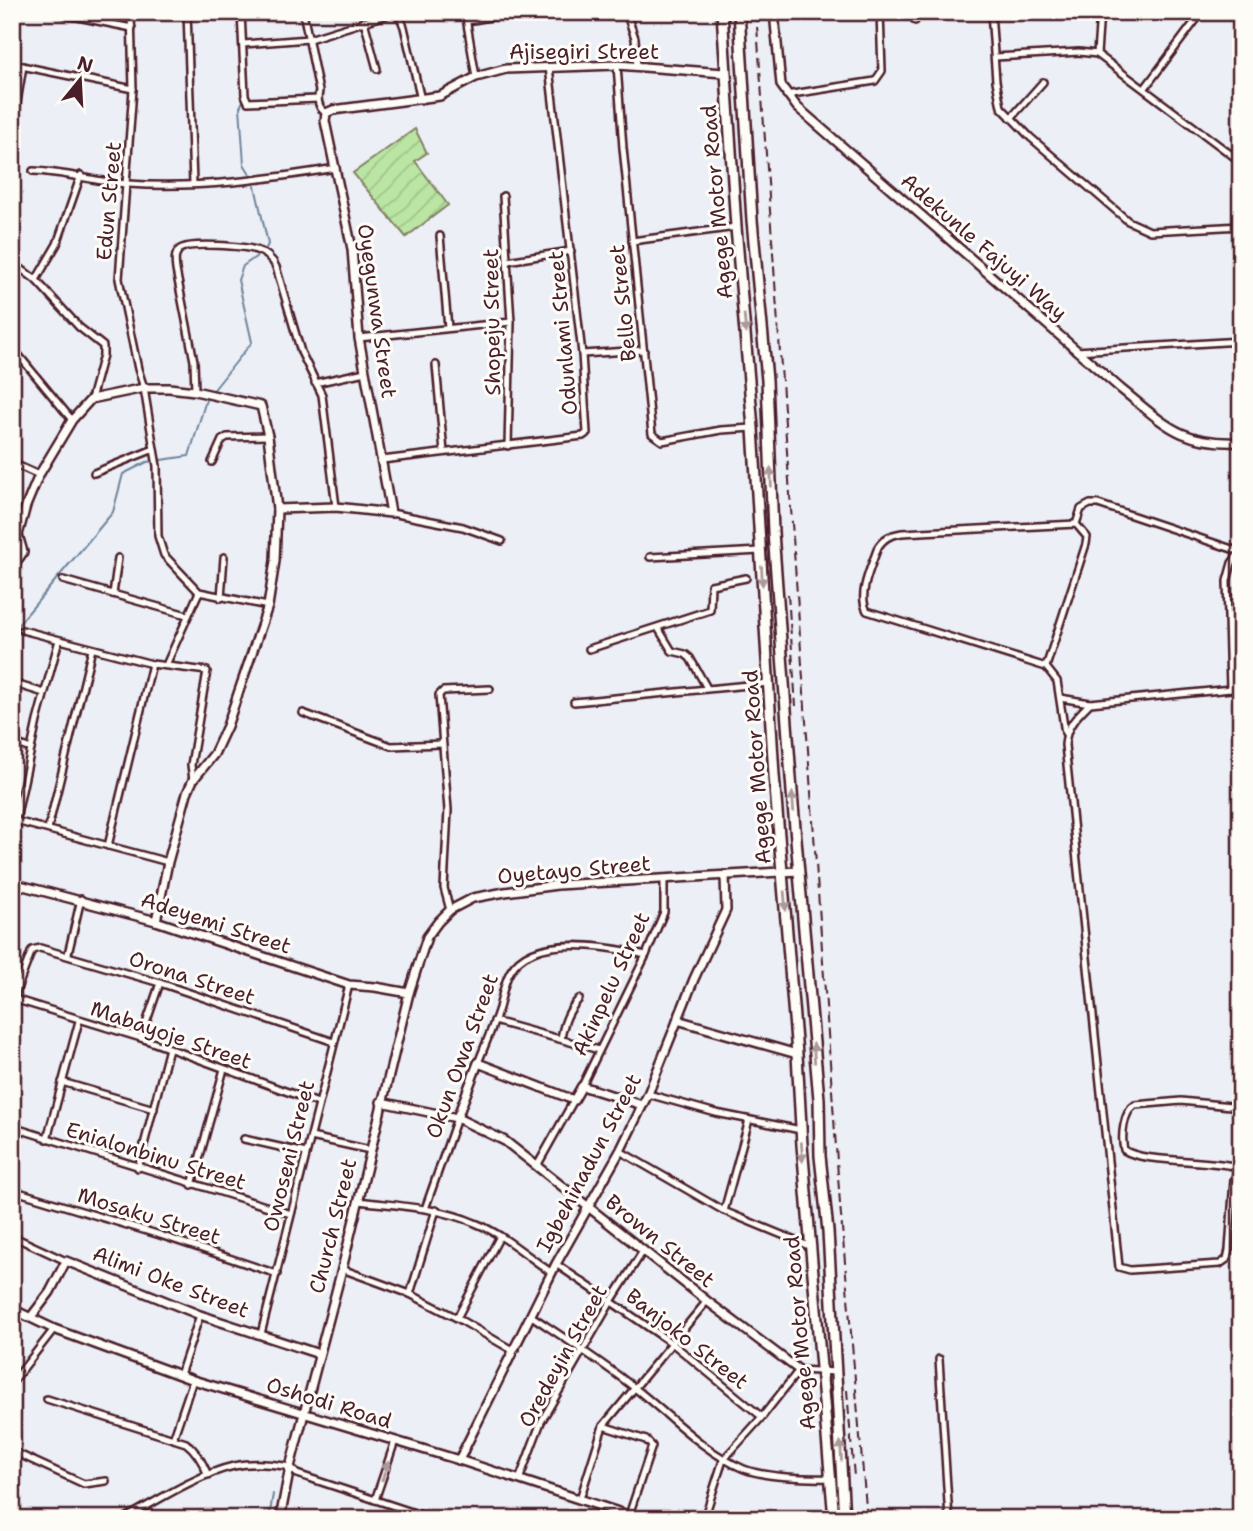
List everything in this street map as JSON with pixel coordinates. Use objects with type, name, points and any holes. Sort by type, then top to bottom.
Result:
[{"type":"highway","name":"Agege Motor Road","points":[[722,12],[724,73],[753,428],[782,872],[834,1519]]},
{"type":"highway","name":"Agege Motor Road","points":[[739,12],[752,220],[767,380],[773,532],[819,1099],[820,1156],[828,1231],[844,1519]]},
{"type":"street","points":[[53,12],[132,28]]},
{"type":"street","name":"Edun Street","points":[[131,12],[133,89],[128,184],[118,279],[138,369],[145,388],[155,449],[158,536],[164,555],[199,592]]},
{"type":"street","points":[[187,12],[193,184]]},
{"type":"street","points":[[242,12],[244,95],[248,102],[317,99]]},
{"type":"street","points":[[303,12],[318,90],[317,99],[321,110],[326,113]]},
{"type":"street","points":[[243,44],[309,39],[397,12],[404,27],[421,100]]},
{"type":"street","points":[[465,12],[476,77]]},
{"type":"street","points":[[467,21],[520,12]]},
{"type":"street","points":[[626,12],[635,38],[637,66]]},
{"type":"street","points":[[774,12],[780,78],[786,95],[875,81],[882,71],[880,12]]},
{"type":"street","points":[[915,12],[915,21]]},
{"type":"street","points":[[991,12],[1001,107],[1128,221],[1140,228],[1161,231],[1241,226]]},
{"type":"street","points":[[1097,54],[1100,12]]},
{"type":"street","points":[[1145,88],[1202,12]]},
{"type":"street","points":[[1230,12],[1241,20]]},
{"type":"street","points":[[364,22],[377,69]]},
{"type":"street","points":[[995,57],[1079,52],[1097,54],[1241,163]]},
{"type":"street","points":[[12,64],[133,89]]},
{"type":"street","name":"Ajisegiri Street","points":[[326,113],[440,96],[495,70],[617,65],[724,73]]},
{"type":"street","name":"Bello Street","points":[[617,65],[652,434],[662,441],[721,430],[753,428]]},
{"type":"street","points":[[12,133],[23,66]]},
{"type":"street","name":"Odunlami Street","points":[[382,460],[508,446],[583,436],[587,433],[582,355],[549,66]]},
{"type":"street","points":[[1011,118],[1043,82]]},
{"type":"street","name":"Adekunle Fajuyi Way","points":[[786,95],[1076,351],[1176,431],[1207,442],[1241,442]]},
{"type":"street","name":"Oyegunwa Street","points":[[326,113],[325,121],[352,249],[359,338],[391,513]]},
{"type":"street","points":[[33,171],[128,184],[193,184],[257,181],[336,168]]},
{"type":"street","points":[[36,280],[57,244],[81,176]]},
{"type":"street","name":"Shopeju Street","points":[[503,196],[511,322],[508,446]]},
{"type":"street","points":[[632,241],[736,228]]},
{"type":"street","points":[[440,236],[448,328]]},
{"type":"street","points":[[195,391],[194,361],[175,261],[179,250],[187,246],[248,248],[268,255],[273,261],[301,352],[322,396],[336,507]]},
{"type":"street","points":[[507,261],[571,251]]},
{"type":"street","points":[[12,262],[36,280],[79,327],[103,346],[91,399],[72,420],[39,475],[15,534],[23,552],[12,568]]},
{"type":"street","points":[[359,338],[511,322]]},
{"type":"street","points":[[1076,351],[1241,341]]},
{"type":"street","points":[[12,348],[72,420]]},
{"type":"street","points":[[582,355],[644,350]]},
{"type":"street","points":[[436,365],[444,452]]},
{"type":"street","points":[[315,383],[365,372]]},
{"type":"street","points":[[91,399],[145,388],[195,391],[261,406],[268,436],[277,509],[275,561],[268,606],[227,726],[214,754],[193,780],[187,793],[156,920]]},
{"type":"street","points":[[212,462],[219,443],[227,437],[268,436]]},
{"type":"street","points":[[94,473],[155,449]]},
{"type":"street","points":[[12,463],[39,475]]},
{"type":"street","points":[[1076,524],[1081,509],[1090,504],[1098,504],[1240,552],[1232,563],[1227,581],[1230,689]]},
{"type":"street","points":[[277,509],[336,507],[391,513],[463,527],[502,541]]},
{"type":"street","points":[[1076,524],[902,533],[889,536],[878,547],[862,603],[867,611],[1046,667],[1057,681],[1066,733],[1119,1267],[1130,1270],[1224,1262],[1229,1250],[1234,1179],[1241,1169],[1225,1163],[1139,1156],[1124,1150],[1127,1114],[1130,1108],[1135,1105],[1181,1101],[1241,1107]]},
{"type":"street","points":[[1046,667],[1086,544],[1087,537],[1076,524]]},
{"type":"street","points":[[650,557],[760,551]]},
{"type":"street","points":[[221,598],[223,557]]},
{"type":"street","points":[[113,594],[118,558]]},
{"type":"street","points":[[589,649],[710,610],[711,584],[746,578]]},
{"type":"street","points":[[63,580],[187,615]]},
{"type":"street","points":[[166,665],[199,592],[268,606]]},
{"type":"street","points":[[658,628],[672,652],[685,654],[690,658],[707,688]]},
{"type":"street","points":[[22,630],[152,664],[207,671],[191,765],[193,780]]},
{"type":"street","points":[[12,838],[58,640]]},
{"type":"street","points":[[48,829],[92,649]]},
{"type":"street","points":[[108,846],[152,664]]},
{"type":"street","points":[[12,683],[44,693]]},
{"type":"street","points":[[575,702],[769,683]]},
{"type":"street","points":[[1060,698],[1090,704],[1241,688]]},
{"type":"street","points":[[450,910],[444,888],[447,810],[440,692],[490,689]]},
{"type":"street","points":[[1066,733],[1076,717],[1090,704]]},
{"type":"street","points":[[303,713],[391,746],[442,744]]},
{"type":"street","points":[[12,742],[31,749]]},
{"type":"street","points":[[16,821],[169,862]]},
{"type":"street","name":"Oyetayo Street","points":[[409,993],[427,937],[450,910],[473,898],[558,886],[799,872]]},
{"type":"street","name":"Igbehinadun Street","points":[[459,1460],[556,1264],[620,1152],[648,1094],[677,1020],[726,910],[725,875]]},
{"type":"street","name":"Akinpelu Street","points":[[574,1100],[646,955],[664,912],[664,879]]},
{"type":"street","name":"Adeyemi Street","points":[[12,883],[156,920],[349,985],[409,993]]},
{"type":"street","points":[[68,954],[80,899]]},
{"type":"street","name":"Okun Owa Street","points":[[425,1209],[495,1021],[509,972],[528,954],[555,947],[578,945],[613,948],[646,955]]},
{"type":"street","name":"Orona Street","points":[[13,1000],[32,950],[40,947],[160,983],[334,1042]]},
{"type":"street","points":[[141,1038],[160,983]]},
{"type":"street","name":"Owoseni Street","points":[[261,1334],[349,985]]},
{"type":"street","name":"Church Street","points":[[280,1519],[290,1466],[342,1269],[409,993]]},
{"type":"street","points":[[561,1038],[564,1022],[579,999]]},
{"type":"street","name":"Mabayoje Street","points":[[13,1000],[141,1038],[318,1103]]},
{"type":"street","points":[[47,1139],[79,1020]]},
{"type":"street","points":[[677,1020],[797,1054]]},
{"type":"street","points":[[495,1021],[599,1050]]},
{"type":"street","points":[[138,1168],[169,1048]]},
{"type":"street","points":[[478,1063],[574,1100],[537,1166]]},
{"type":"street","points":[[192,1185],[224,1069]]},
{"type":"street","points":[[62,1082],[155,1109]]},
{"type":"street","points":[[582,1086],[642,1105]]},
{"type":"street","points":[[648,1094],[749,1120],[802,1130]]},
{"type":"street","name":"Brown Street","points":[[381,1102],[457,1118],[505,1142],[799,1370]]},
{"type":"street","points":[[724,1211],[749,1120]]},
{"type":"street","name":"Enialonbinu Street","points":[[12,1127],[291,1214]]},
{"type":"street","points":[[310,1137],[370,1150]]},
{"type":"street","points":[[244,1139],[306,1153]]},
{"type":"street","points":[[620,1152],[724,1211],[811,1247]]},
{"type":"street","name":"Mosaku Street","points":[[12,1190],[277,1274]]},
{"type":"street","points":[[358,1201],[436,1210],[475,1223],[500,1236],[552,1273]]},
{"type":"street","points":[[410,1294],[436,1210]]},
{"type":"street","name":"Alimi Oke Street","points":[[12,1236],[66,1261],[201,1315],[319,1354]]},
{"type":"street","points":[[457,1318],[500,1236]]},
{"type":"street","name":"Oredeyin Street","points":[[519,1480],[541,1422],[643,1251]]},
{"type":"street","points":[[32,1317],[50,1292],[66,1261]]},
{"type":"street","name":"Banjoko Street","points":[[556,1264],[673,1344],[762,1417]]},
{"type":"street","points":[[342,1269],[410,1294],[512,1350]]},
{"type":"street","points":[[580,1499],[603,1426],[707,1301]]},
{"type":"street","name":"Oshodi Road","points":[[12,1309],[54,1329],[193,1380],[459,1460],[634,1517]]},
{"type":"street","points":[[180,1375],[201,1315]]},
{"type":"street","points":[[530,1315],[634,1388],[723,1460],[748,1471],[811,1479],[830,1478]]},
{"type":"street","points":[[12,1382],[54,1329]]},
{"type":"street","points":[[939,1359],[948,1519]]},
{"type":"street","points":[[704,1519],[723,1460],[799,1370],[836,1372]]},
{"type":"street","points":[[173,1439],[193,1380]]},
{"type":"street","points":[[47,1399],[173,1439],[192,1448],[204,1464],[208,1475]]},
{"type":"street","points":[[603,1426],[646,1440],[652,1446],[634,1517]]},
{"type":"street","points":[[375,1500],[395,1441]]},
{"type":"street","points":[[12,1451],[84,1484],[106,1481]]},
{"type":"street","points":[[124,1519],[208,1475],[237,1465],[290,1466],[297,1474],[433,1519]]},
{"type":"street","points":[[411,1511],[412,1519]]},
{"type":"street","points":[[12,1515],[20,1519]]},
{"type":"green space","points":[[415,129],[427,153],[415,161],[448,205],[406,237],[353,173]]},
{"type":"waterway","points":[[299,12],[304,32]]},
{"type":"waterway","points":[[248,99],[313,95],[315,91],[308,51]]},
{"type":"waterway","points":[[243,101],[240,107],[244,164],[252,177]]},
{"type":"waterway","points":[[255,186],[268,244],[265,251]]},
{"type":"waterway","points":[[212,392],[252,342],[238,280],[243,266],[257,256]]},
{"type":"waterway","points":[[12,632],[113,512],[123,474],[147,462],[189,456],[206,400]]},
{"type":"waterway","points":[[269,1519],[273,1494]]},
{"type":"railway","points":[[756,12],[840,1204],[867,1519]]},
{"type":"railway","points":[[788,594],[796,706]]},
{"type":"railway","points":[[847,1390],[854,1477]]}]
